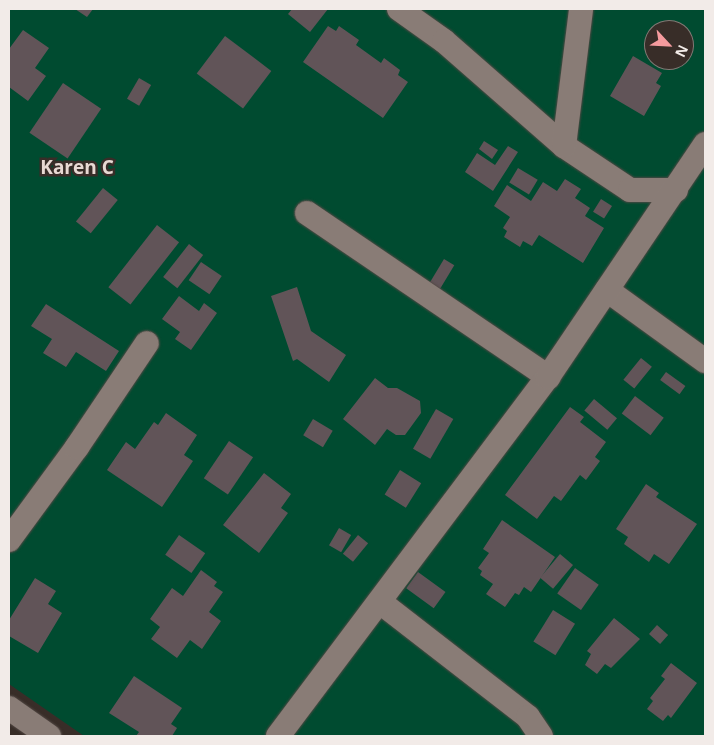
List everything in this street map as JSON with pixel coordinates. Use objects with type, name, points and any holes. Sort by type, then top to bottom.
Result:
[{"type":"street","points":[[399,9],[444,41],[564,146],[630,190],[676,190]]},
{"type":"street","points":[[564,146],[581,9]]},
{"type":"street","points":[[278,736],[548,377],[676,190],[705,144]]},
{"type":"street","points":[[307,213],[548,377]]},
{"type":"street","points":[[607,290],[705,361]]},
{"type":"street","points":[[9,540],[77,447],[147,343]]},
{"type":"street","points":[[380,602],[528,717],[541,736]]},
{"type":"street","points":[[9,708],[49,736]]},
{"type":"green space","points":[[9,9],[705,9],[705,736],[84,736],[9,684]]},
{"type":"building","points":[[75,9],[93,9],[87,17]]},
{"type":"building","points":[[292,9],[328,9],[310,32],[288,14]]},
{"type":"building","points":[[328,26],[336,31],[339,26],[359,40],[356,45],[381,63],[384,58],[400,70],[398,75],[408,82],[383,118],[303,62]]},
{"type":"building","points":[[23,30],[49,48],[35,68],[46,76],[28,101],[9,87],[9,49]]},
{"type":"building","points":[[225,36],[271,71],[243,108],[197,74]]},
{"type":"building","points":[[633,56],[644,62],[644,70],[657,70],[662,73],[656,83],[661,86],[644,116],[610,96]]},
{"type":"building","points":[[139,78],[151,85],[139,106],[127,99]]},
{"type":"building","points":[[63,83],[101,109],[68,158],[29,133]]},
{"type":"building","points":[[484,141],[498,150],[492,159],[479,149]]},
{"type":"building","points":[[508,146],[518,152],[493,191],[465,172],[477,153],[495,165]]},
{"type":"building","points":[[518,168],[538,180],[529,194],[509,183]]},
{"type":"building","points":[[565,179],[581,189],[575,198],[590,208],[585,216],[604,228],[583,263],[539,235],[532,246],[523,241],[520,247],[504,237],[507,231],[503,228],[510,217],[494,206],[507,185],[531,201],[543,182],[557,191]]},
{"type":"building","points":[[103,188],[118,200],[91,233],[76,221]]},
{"type":"building","points":[[601,199],[612,206],[604,219],[593,212]]},
{"type":"building","points":[[157,225],[179,242],[130,304],[108,287]]},
{"type":"building","points":[[189,244],[203,255],[177,288],[163,277]]},
{"type":"building","points":[[444,259],[454,265],[438,292],[428,286]]},
{"type":"building","points":[[201,262],[222,276],[209,294],[189,280]]},
{"type":"building","points":[[297,287],[311,331],[346,355],[329,382],[297,359],[293,361],[271,296]]},
{"type":"building","points":[[179,296],[199,311],[204,303],[217,313],[191,350],[175,339],[180,332],[162,319]]},
{"type":"building","points":[[46,304],[119,351],[106,371],[76,352],[66,367],[43,353],[52,339],[31,326]]},
{"type":"building","points":[[641,358],[652,367],[634,389],[623,380]]},
{"type":"building","points":[[666,372],[685,386],[680,394],[660,380]]},
{"type":"building","points":[[375,378],[388,388],[397,388],[420,401],[421,413],[405,435],[396,435],[387,429],[375,445],[343,419]]},
{"type":"building","points":[[635,396],[664,418],[651,435],[622,414]]},
{"type":"building","points":[[594,399],[617,418],[607,430],[584,410]]},
{"type":"building","points":[[570,407],[584,417],[580,422],[606,442],[595,457],[600,461],[586,480],[580,475],[561,501],[554,496],[537,519],[505,495]]},
{"type":"building","points":[[436,409],[453,419],[430,459],[413,449]]},
{"type":"building","points":[[166,413],[197,435],[184,455],[193,461],[162,507],[107,470],[126,442],[135,449],[154,422],[158,425]]},
{"type":"building","points":[[313,419],[333,431],[323,447],[303,435]]},
{"type":"building","points":[[229,441],[253,457],[228,495],[204,478]]},
{"type":"building","points":[[400,470],[421,483],[406,508],[385,495]]},
{"type":"building","points":[[264,473],[291,494],[281,508],[288,513],[259,553],[223,525]]},
{"type":"building","points":[[646,484],[659,493],[656,497],[697,524],[669,564],[654,554],[649,562],[624,544],[628,537],[616,529]]},
{"type":"building","points":[[502,520],[555,557],[531,592],[524,587],[519,595],[515,593],[505,607],[486,594],[493,584],[480,575],[482,571],[478,568],[489,553],[483,549]]},
{"type":"building","points":[[339,528],[351,535],[341,552],[329,545]]},
{"type":"building","points":[[179,535],[205,553],[191,573],[165,555]]},
{"type":"building","points":[[358,535],[368,543],[353,562],[343,554]]},
{"type":"building","points":[[560,554],[573,565],[553,589],[540,578]]},
{"type":"building","points":[[575,568],[599,585],[581,610],[557,593]]},
{"type":"building","points":[[201,570],[217,582],[214,586],[223,592],[209,612],[221,621],[202,649],[190,640],[177,658],[151,639],[160,627],[150,619],[172,588],[183,596]]},
{"type":"building","points":[[418,572],[446,592],[434,608],[406,588]]},
{"type":"building","points":[[35,578],[56,591],[48,604],[62,613],[38,653],[9,636],[9,620]]},
{"type":"building","points":[[553,610],[575,624],[555,655],[533,641]]},
{"type":"building","points":[[614,618],[640,639],[611,668],[605,664],[597,674],[585,665],[591,654],[587,651]]},
{"type":"building","points":[[657,625],[668,635],[660,644],[649,634]]},
{"type":"building","points":[[671,663],[697,683],[671,718],[668,715],[663,721],[647,709],[653,701],[650,698],[665,679],[661,676]]},
{"type":"building","points":[[134,676],[182,708],[171,724],[177,728],[172,736],[136,736],[139,732],[109,713]]},
{"type":"district","name":"Karen C","points":[[77,168]]}]
